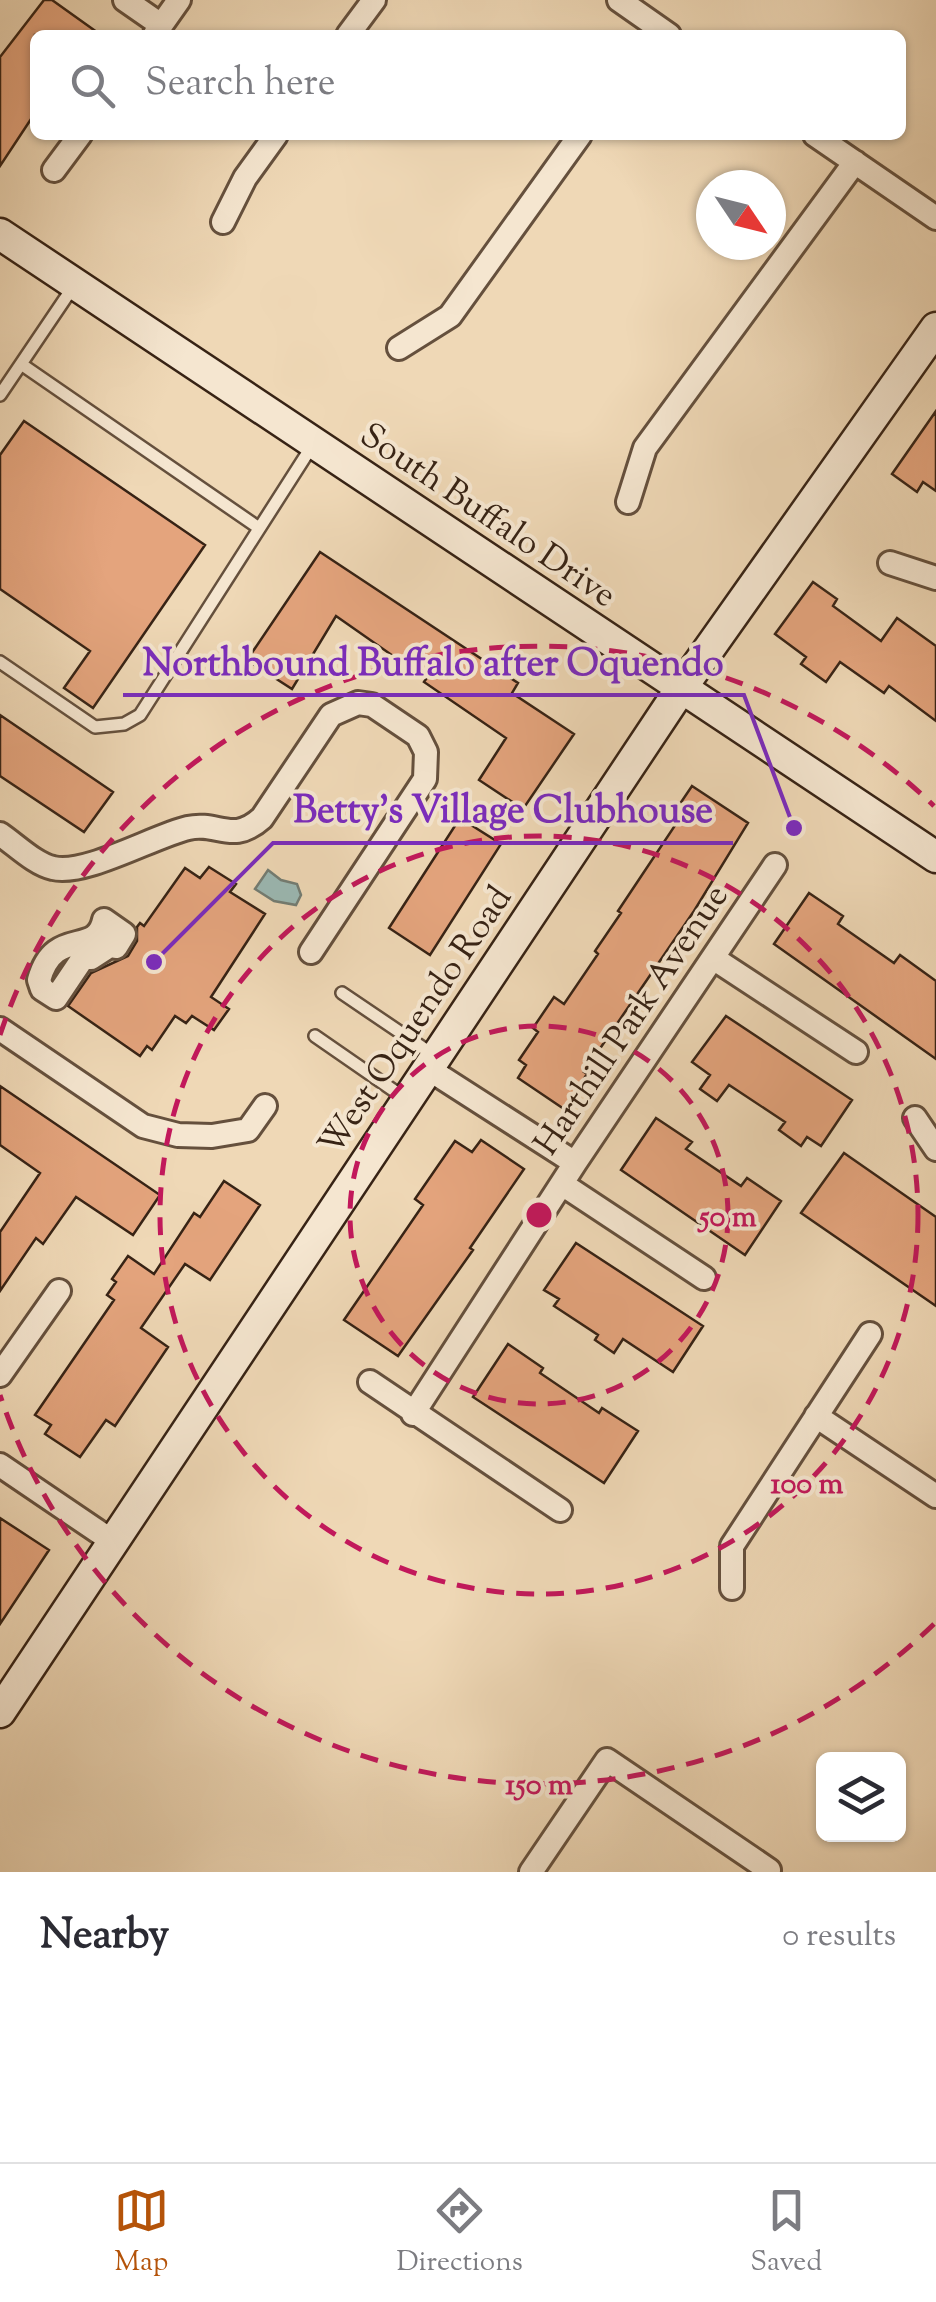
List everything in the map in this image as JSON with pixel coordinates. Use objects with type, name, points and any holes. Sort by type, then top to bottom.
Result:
[{"type":"street","points":[[124,0],[157,30],[178,0]]},
{"type":"street","points":[[352,30],[374,0]]},
{"type":"street","points":[[618,0],[657,30]]},
{"type":"street","points":[[54,170],[76,140]]},
{"type":"street","points":[[223,222],[244,178],[272,140]]},
{"type":"street","points":[[399,348],[450,316],[576,140]]},
{"type":"street","points":[[822,140],[936,218]]},
{"type":"street","points":[[628,502],[645,448],[854,162]]},
{"type":"street","name":"South Buffalo Drive","points":[[0,234],[936,857]]},
{"type":"street","name":"West Oquendo Road","points":[[0,1712],[682,687],[936,328]]},
{"type":"street","points":[[890,563],[936,578]]},
{"type":"street","points":[[0,834],[51,868],[73,870],[192,826],[227,833],[250,828],[262,818],[331,714],[358,703],[372,705],[418,736],[426,752],[425,778],[311,952]]},
{"type":"street","name":"Harthill Park Avenue","points":[[414,1414],[575,1164],[776,865]]},
{"type":"street","points":[[713,958],[856,1052]]},
{"type":"street","points":[[0,1029],[142,1126],[178,1135],[212,1136],[248,1130],[265,1106]]},
{"type":"street","points":[[431,1062],[575,1164]]},
{"type":"street","points":[[915,1118],[936,1149]]},
{"type":"street","points":[[562,1184],[704,1278]]},
{"type":"street","points":[[0,1375],[59,1290]]},
{"type":"street","points":[[732,1588],[732,1546],[870,1334]]},
{"type":"street","points":[[370,1382],[560,1510]]},
{"type":"street","points":[[816,1416],[936,1496]]},
{"type":"street","points":[[0,1465],[112,1540]]},
{"type":"street","points":[[531,1872],[607,1760],[769,1870]]},
{"type":"lane","points":[[0,396],[75,284]]},
{"type":"lane","points":[[21,364],[259,528]]},
{"type":"lane","points":[[0,662],[95,727],[124,724],[140,716],[314,443]]},
{"type":"lane","points":[[342,993],[431,1062]]},
{"type":"lane","points":[[315,1036],[406,1099]]},
{"type":"water","points":[[268,870],[281,880],[297,884],[301,895],[296,905],[274,901],[255,889]]},
{"type":"building","points":[[44,0],[52,0],[94,30],[30,30],[30,121],[0,166],[0,57]]},
{"type":"building","points":[[936,411],[936,491],[923,482],[917,492],[892,474]]},
{"type":"building","points":[[24,421],[205,545],[93,708],[64,688],[90,651],[0,589],[0,455]]},
{"type":"building","points":[[320,552],[518,683],[512,693],[574,734],[523,809],[479,780],[506,738],[336,616],[292,689],[247,660]]},
{"type":"building","points":[[813,582],[837,599],[833,606],[881,641],[897,618],[936,646],[936,721],[889,686],[884,693],[840,662],[826,682],[801,664],[806,657],[775,634]]},
{"type":"building","points":[[0,715],[113,792],[84,832],[0,776]]},
{"type":"building","points":[[692,786],[748,823],[694,911],[584,1072],[587,1074],[564,1109],[518,1078],[526,1065],[519,1060],[538,1032],[533,1028],[554,997],[564,1004],[598,954],[595,951],[621,913],[618,911],[678,821],[671,817]]},
{"type":"building","points":[[460,818],[501,844],[430,955],[389,928]]},
{"type":"building","points":[[209,867],[236,884],[230,892],[265,914],[211,997],[229,1009],[214,1030],[192,1016],[186,1023],[175,1016],[152,1050],[147,1046],[140,1056],[68,1006],[91,973],[128,956],[137,941],[137,927],[140,923],[144,926],[185,868],[200,878]]},
{"type":"building","points":[[809,893],[843,916],[838,924],[894,963],[900,955],[936,981],[936,1059],[774,944]]},
{"type":"building","points":[[726,1016],[852,1100],[821,1146],[807,1137],[801,1146],[779,1130],[785,1122],[729,1085],[717,1101],[700,1089],[710,1075],[692,1062]]},
{"type":"building","points":[[0,1086],[160,1195],[133,1235],[76,1197],[43,1244],[36,1238],[0,1291],[0,1232],[40,1173],[0,1145]]},
{"type":"building","points":[[656,1118],[692,1142],[686,1149],[741,1186],[747,1178],[781,1201],[745,1255],[621,1170]]},
{"type":"building","points":[[481,1140],[524,1169],[398,1356],[344,1320],[423,1205],[415,1199],[455,1141],[472,1152]]},
{"type":"building","points":[[844,1153],[936,1217],[936,1306],[801,1213]]},
{"type":"building","points":[[224,1181],[260,1205],[210,1280],[185,1264],[141,1328],[168,1347],[115,1426],[106,1420],[80,1457],[45,1434],[51,1425],[35,1415],[114,1300],[107,1295],[116,1282],[112,1279],[128,1256],[154,1274],[194,1213],[200,1217]]},
{"type":"building","points":[[576,1243],[703,1326],[673,1372],[623,1339],[614,1353],[595,1340],[598,1335],[554,1306],[559,1299],[544,1290]]},
{"type":"building","points":[[508,1344],[543,1368],[540,1373],[599,1413],[602,1408],[638,1431],[604,1483],[473,1397]]},
{"type":"building","points":[[0,1518],[49,1550],[0,1624]]},
{"type":"place","name":"Northbound Buffalo after Oquendo","points":[[794,828]]},
{"type":"place","name":"Betty's Village Clubhouse","points":[[154,962]]}]
